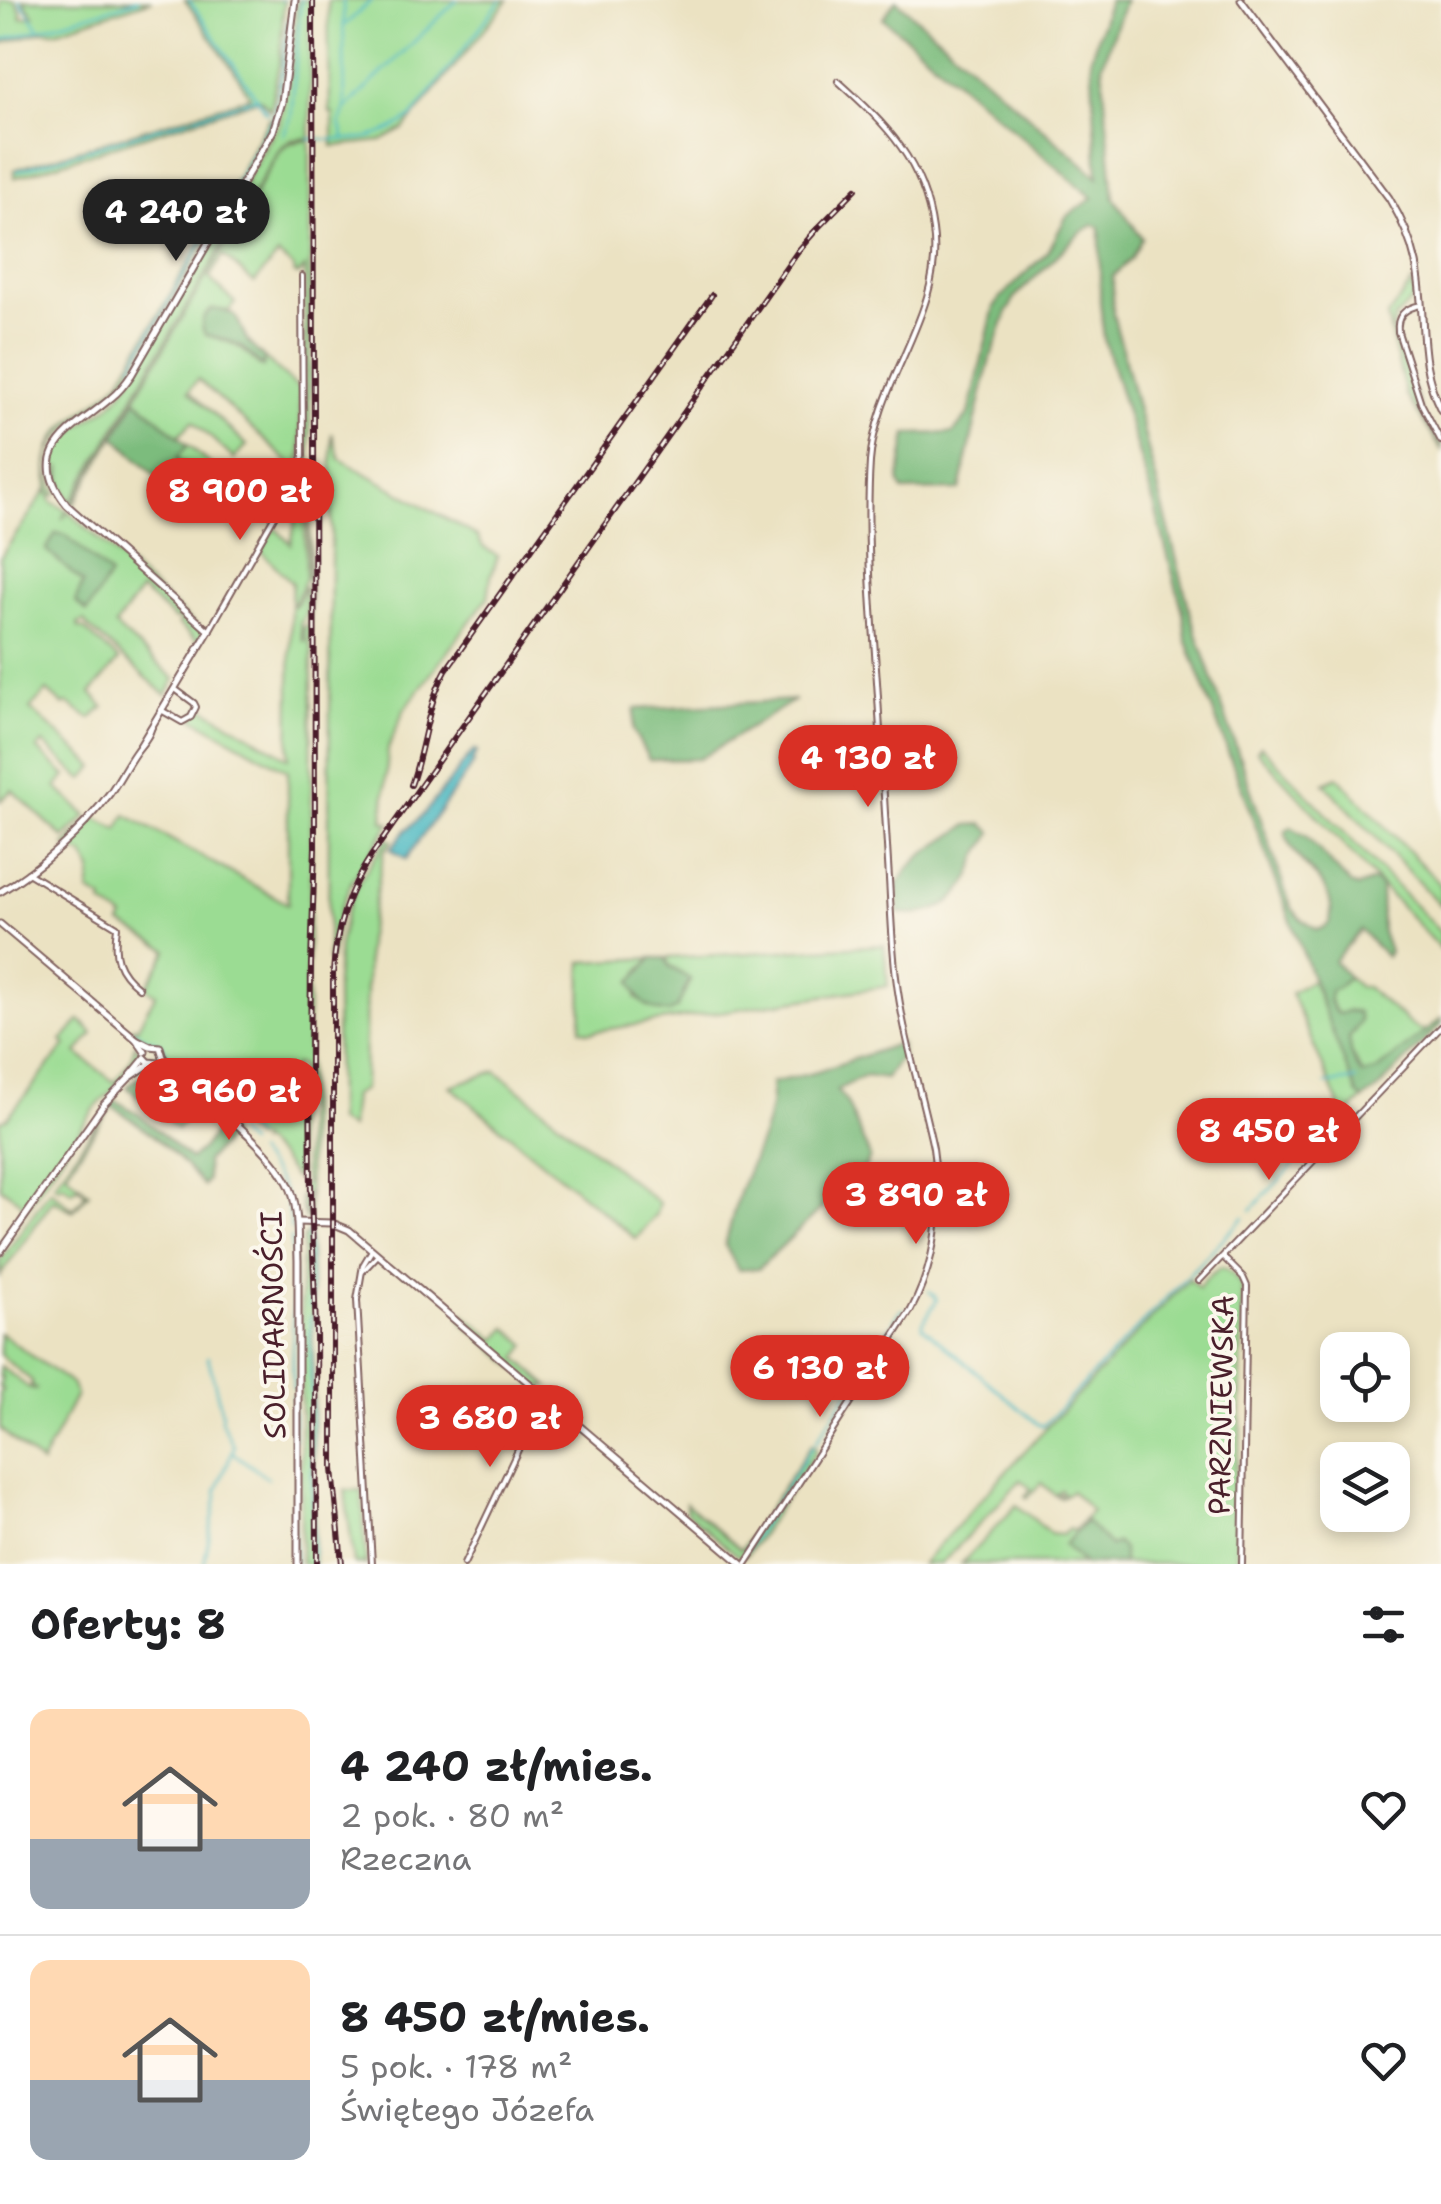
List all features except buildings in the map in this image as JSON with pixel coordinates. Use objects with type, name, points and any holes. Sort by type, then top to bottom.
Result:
[{"type":"street","points":[[209,631],[70,508],[57,491],[51,464],[56,446],[70,428],[108,401],[129,378],[273,131],[285,88],[295,0]]},
{"type":"street","points":[[1242,0],[1395,208],[1416,262],[1424,360],[1441,410]]},
{"type":"street","points":[[297,1222],[338,1224],[375,1252],[744,1564],[900,1328],[926,1279],[938,1219],[936,1174],[900,1001],[868,543],[873,440],[881,408],[926,302],[935,248],[926,196],[912,163],[892,133],[838,81]]},
{"type":"street","points":[[0,892],[28,874],[108,796],[299,473],[303,456],[302,276]]},
{"type":"street","points":[[1420,305],[1402,314],[1398,332],[1420,402],[1441,441]]},
{"type":"street","points":[[161,710],[181,722],[195,712],[194,703],[174,688]]},
{"type":"street","points":[[28,874],[117,928],[114,942],[121,973],[138,988]]},
{"type":"street","points":[[0,924],[152,1056],[97,1114],[0,1252]]},
{"type":"street","points":[[1199,1281],[1441,1028]]},
{"type":"street","name":"SOLIDARNOŚCI","points":[[152,1056],[278,1166],[292,1194],[297,1222],[298,1564]]},
{"type":"street","points":[[372,1564],[357,1300],[362,1272],[375,1252]]},
{"type":"street","name":"PARZNIEWSKA","points":[[1222,1256],[1248,1286],[1242,1564]]},
{"type":"street","points":[[464,1564],[544,1395]]},
{"type":"green space","points":[[0,0],[15,0],[21,18],[34,16],[23,0],[152,0],[56,31],[0,44]]},
{"type":"green space","points":[[185,0],[284,0],[280,61],[270,109],[260,99],[14,178],[14,170],[250,97]]},
{"type":"green space","points":[[297,0],[310,0],[310,138],[291,140],[280,148],[70,504],[61,481],[61,466],[58,478],[61,491],[55,476],[58,448],[72,432],[108,407],[129,383],[279,124],[290,70]]},
{"type":"green space","points":[[328,0],[508,0],[404,129],[381,141],[333,146]]},
{"type":"green space","points":[[896,0],[1098,177],[1091,57],[1109,0],[1125,0],[1102,65],[1114,198],[1142,238],[1131,259],[1113,276],[1113,314],[1192,619],[1291,907],[1317,930],[1330,921],[1328,894],[1288,841],[1285,832],[1291,827],[1306,836],[1350,884],[1358,887],[1374,881],[1381,887],[1382,932],[1389,952],[1386,957],[1361,930],[1334,961],[1348,977],[1330,991],[1329,1000],[1335,1012],[1358,1012],[1360,1021],[1349,1038],[1357,1068],[1362,1074],[1376,1071],[1441,1019],[1441,1024],[1377,1090],[1363,1099],[1357,1094],[1332,1031],[1186,639],[1183,612],[1155,508],[1104,339],[1100,227],[1093,225],[1080,233],[1015,297],[989,362],[960,490],[903,491],[899,481],[907,434],[953,433],[969,414],[994,307],[1048,252],[1066,217],[1093,198],[883,18]]},
{"type":"green space","points":[[269,118],[273,123],[269,133],[127,376],[108,397],[69,427],[51,449],[49,477],[56,494],[52,496],[47,469],[49,451],[56,437],[120,380]]},
{"type":"green space","points":[[310,140],[311,867],[307,976],[309,1219],[305,1219],[306,1207],[303,1214],[300,1197],[304,1196],[306,1203],[307,1193],[300,1188],[306,1182],[301,1066],[296,1064],[293,1068],[298,1174],[294,1178],[279,1157],[259,1143],[260,1139],[254,1139],[177,1071],[161,1046],[145,1041],[131,1029],[137,1028],[156,994],[146,988],[168,950],[121,924],[124,918],[89,892],[92,870],[83,855],[65,846],[94,817],[118,829],[126,815],[288,904],[288,771],[193,718],[202,707],[289,758],[291,606],[297,605],[305,586],[306,612],[300,625],[303,641],[303,627],[309,619],[308,472],[304,459],[305,268],[298,275],[278,255],[254,283],[223,255],[209,278],[235,303],[229,311],[212,309],[206,335],[236,345],[259,366],[263,366],[264,358],[300,389],[301,454],[297,470],[198,379],[189,391],[247,445],[234,459],[193,421],[178,436],[136,399],[72,505],[280,151],[290,143]]},
{"type":"green space","points":[[1412,283],[1414,298],[1395,318],[1393,329],[1424,418],[1441,449],[1406,395],[1387,317]]},
{"type":"green space","points":[[213,309],[229,312],[236,318],[248,342],[264,358],[263,367],[236,344],[206,335],[203,320]]},
{"type":"green space","points":[[136,399],[188,445],[177,458],[211,488],[202,498],[210,505],[198,516],[115,437]]},
{"type":"green space","points":[[332,433],[340,459],[477,536],[483,547],[498,556],[488,597],[404,710],[388,749],[383,821],[390,823],[352,881],[340,910],[328,960]]},
{"type":"green space","points":[[188,445],[256,505],[244,518],[177,457]]},
{"type":"green space","points":[[304,482],[306,576],[295,603],[291,604],[292,583],[261,551],[274,527],[291,544],[297,510],[293,508],[294,486]]},
{"type":"green space","points":[[46,490],[52,502],[67,510],[62,519],[68,511],[204,633],[198,642],[178,624],[178,618],[175,620],[141,590],[115,626],[175,679],[166,695],[84,621],[78,624],[119,660],[91,693],[104,707],[90,719],[67,703],[63,705],[47,691],[30,709],[95,767],[83,780],[43,743],[37,749],[66,776],[56,787],[87,816],[64,838],[12,790],[0,801],[0,558]]},
{"type":"green space","points":[[56,533],[66,535],[110,575],[87,612],[75,602],[83,583],[46,550]]},
{"type":"green space","points":[[795,700],[699,759],[649,760],[633,730],[635,709]]},
{"type":"green space","points":[[1261,746],[1441,933],[1441,950],[1257,751]]},
{"type":"green space","points":[[1338,777],[1441,885],[1441,906],[1324,783]]},
{"type":"green space","points":[[983,824],[992,832],[958,894],[928,912],[899,913],[898,884],[909,868],[968,825]]},
{"type":"green space","points":[[387,838],[392,841],[384,851],[367,941],[364,1089],[353,1095],[350,1128],[337,1122],[339,945],[358,883]]},
{"type":"green space","points":[[884,945],[888,986],[590,1032],[581,1029],[582,962],[653,958],[639,971],[636,998],[661,1012],[677,1008],[690,980],[665,958]]},
{"type":"green space","points":[[653,958],[665,958],[670,967],[690,979],[677,1008],[668,1013],[644,1004],[631,982]]},
{"type":"green space","points":[[1348,977],[1411,1025],[1428,1030],[1376,1072],[1362,1074],[1351,1052],[1349,1038],[1355,1030],[1331,1003],[1330,991]]},
{"type":"green space","points":[[1312,980],[1357,1093],[1363,1099],[1336,1125],[1339,1104],[1291,993]]},
{"type":"green space","points":[[80,1020],[93,1033],[77,1053],[114,1082],[130,1061],[135,1045],[140,1052],[138,1064],[95,1108],[0,1247],[23,1209],[21,1202],[0,1187],[0,1120],[7,1118],[66,1045],[62,1041]]},
{"type":"green space","points":[[900,1043],[903,1059],[897,1061],[886,1079],[865,1076],[837,1090],[847,1103],[870,1157],[866,1166],[758,1269],[738,1270],[725,1245],[740,1190],[766,1125],[771,1083],[817,1072]]},
{"type":"green space","points":[[152,1069],[200,1107],[177,1129],[127,1087]]},
{"type":"green space","points":[[496,1071],[659,1203],[656,1214],[636,1239],[450,1086]]},
{"type":"green space","points":[[115,1100],[141,1116],[190,1159],[220,1124],[231,1134],[206,1162],[207,1180],[203,1186],[160,1142],[110,1105]]},
{"type":"green space","points":[[110,1105],[66,1173],[89,1193],[73,1211],[53,1200],[0,1276],[0,1261],[50,1190],[73,1209],[86,1194],[78,1186],[72,1191],[54,1184]]},
{"type":"green space","points":[[309,1229],[314,1564],[301,1564],[301,1284],[303,1237]]},
{"type":"green space","points":[[1221,1267],[1234,1276],[1242,1290],[1240,1446],[1234,1489],[1238,1564],[1123,1564],[1122,1549],[1117,1543],[1110,1546],[1086,1521],[1064,1545],[1084,1564],[961,1564],[1017,1505],[1051,1534],[1062,1535],[1069,1529],[1073,1531],[1092,1511],[1071,1491],[1060,1498],[1057,1496],[1064,1494],[1061,1490],[1055,1495],[1041,1483],[1027,1498],[1031,1489],[1021,1480],[941,1564],[922,1564],[1189,1279],[1199,1288]]},
{"type":"green space","points":[[463,1313],[496,1340],[507,1328],[527,1345],[517,1358],[549,1386],[539,1387],[463,1323]]},
{"type":"green space","points":[[0,1333],[73,1385],[76,1395],[41,1464],[0,1429],[0,1366],[29,1388],[36,1389],[31,1387],[32,1381],[0,1355]]},
{"type":"green space","points":[[812,1444],[816,1452],[745,1556],[736,1555],[686,1511],[686,1503],[741,1550]]},
{"type":"green space","points":[[345,1490],[362,1490],[366,1564],[354,1564]]},
{"type":"green space","points":[[1086,1521],[1110,1546],[1117,1543],[1123,1549],[1123,1564],[1084,1564],[1064,1545]]},
{"type":"water","points":[[474,750],[474,763],[406,859],[391,849],[423,815]]},
{"type":"waterway","points":[[19,0],[38,27]]},
{"type":"waterway","points":[[0,41],[138,0]]},
{"type":"waterway","points":[[189,0],[267,113]]},
{"type":"waterway","points":[[283,135],[291,117],[301,0]]},
{"type":"waterway","points":[[343,0],[345,108]]},
{"type":"waterway","points":[[346,24],[372,0]]},
{"type":"waterway","points":[[344,137],[340,123],[345,109],[457,0]]},
{"type":"waterway","points":[[309,139],[374,136],[412,117],[501,0]]},
{"type":"waterway","points":[[132,365],[273,118],[288,20]]},
{"type":"waterway","points":[[17,171],[257,98]]},
{"type":"waterway","points":[[135,1031],[162,1044],[182,1073],[255,1136]]},
{"type":"waterway","points":[[162,1070],[174,1079]]},
{"type":"waterway","points":[[1326,1084],[1356,1080]]},
{"type":"waterway","points":[[180,1084],[212,1112]]},
{"type":"waterway","points":[[218,1117],[229,1127]]},
{"type":"waterway","points":[[1327,1130],[1334,1123]]},
{"type":"waterway","points":[[236,1132],[248,1144]]},
{"type":"waterway","points":[[1251,1210],[1322,1135]]},
{"type":"waterway","points":[[256,1153],[282,1188],[291,1230]]},
{"type":"waterway","points":[[929,1291],[937,1300],[923,1327],[1043,1426],[1244,1217]]},
{"type":"waterway","points":[[308,1233],[310,1307]]},
{"type":"waterway","points":[[291,1238],[293,1389]]},
{"type":"waterway","points":[[878,1346],[904,1309]]},
{"type":"waterway","points":[[310,1316],[313,1564]]},
{"type":"waterway","points":[[816,1442],[875,1350]]},
{"type":"waterway","points":[[204,1564],[216,1492],[234,1447],[221,1420],[208,1357]]},
{"type":"waterway","points":[[293,1396],[294,1440]]},
{"type":"waterway","points":[[747,1549],[813,1445]]},
{"type":"waterway","points":[[233,1453],[268,1478]]},
{"type":"waterway","points":[[293,1505],[295,1564]]},
{"type":"railway","points":[[313,0],[315,847],[310,1063],[317,1564]]},
{"type":"railway","points":[[810,236],[856,189]]},
{"type":"railway","points":[[342,1564],[333,1469],[333,974],[344,912],[371,856],[817,229]]},
{"type":"railway","points":[[411,785],[434,698],[446,670],[712,295]]}]
